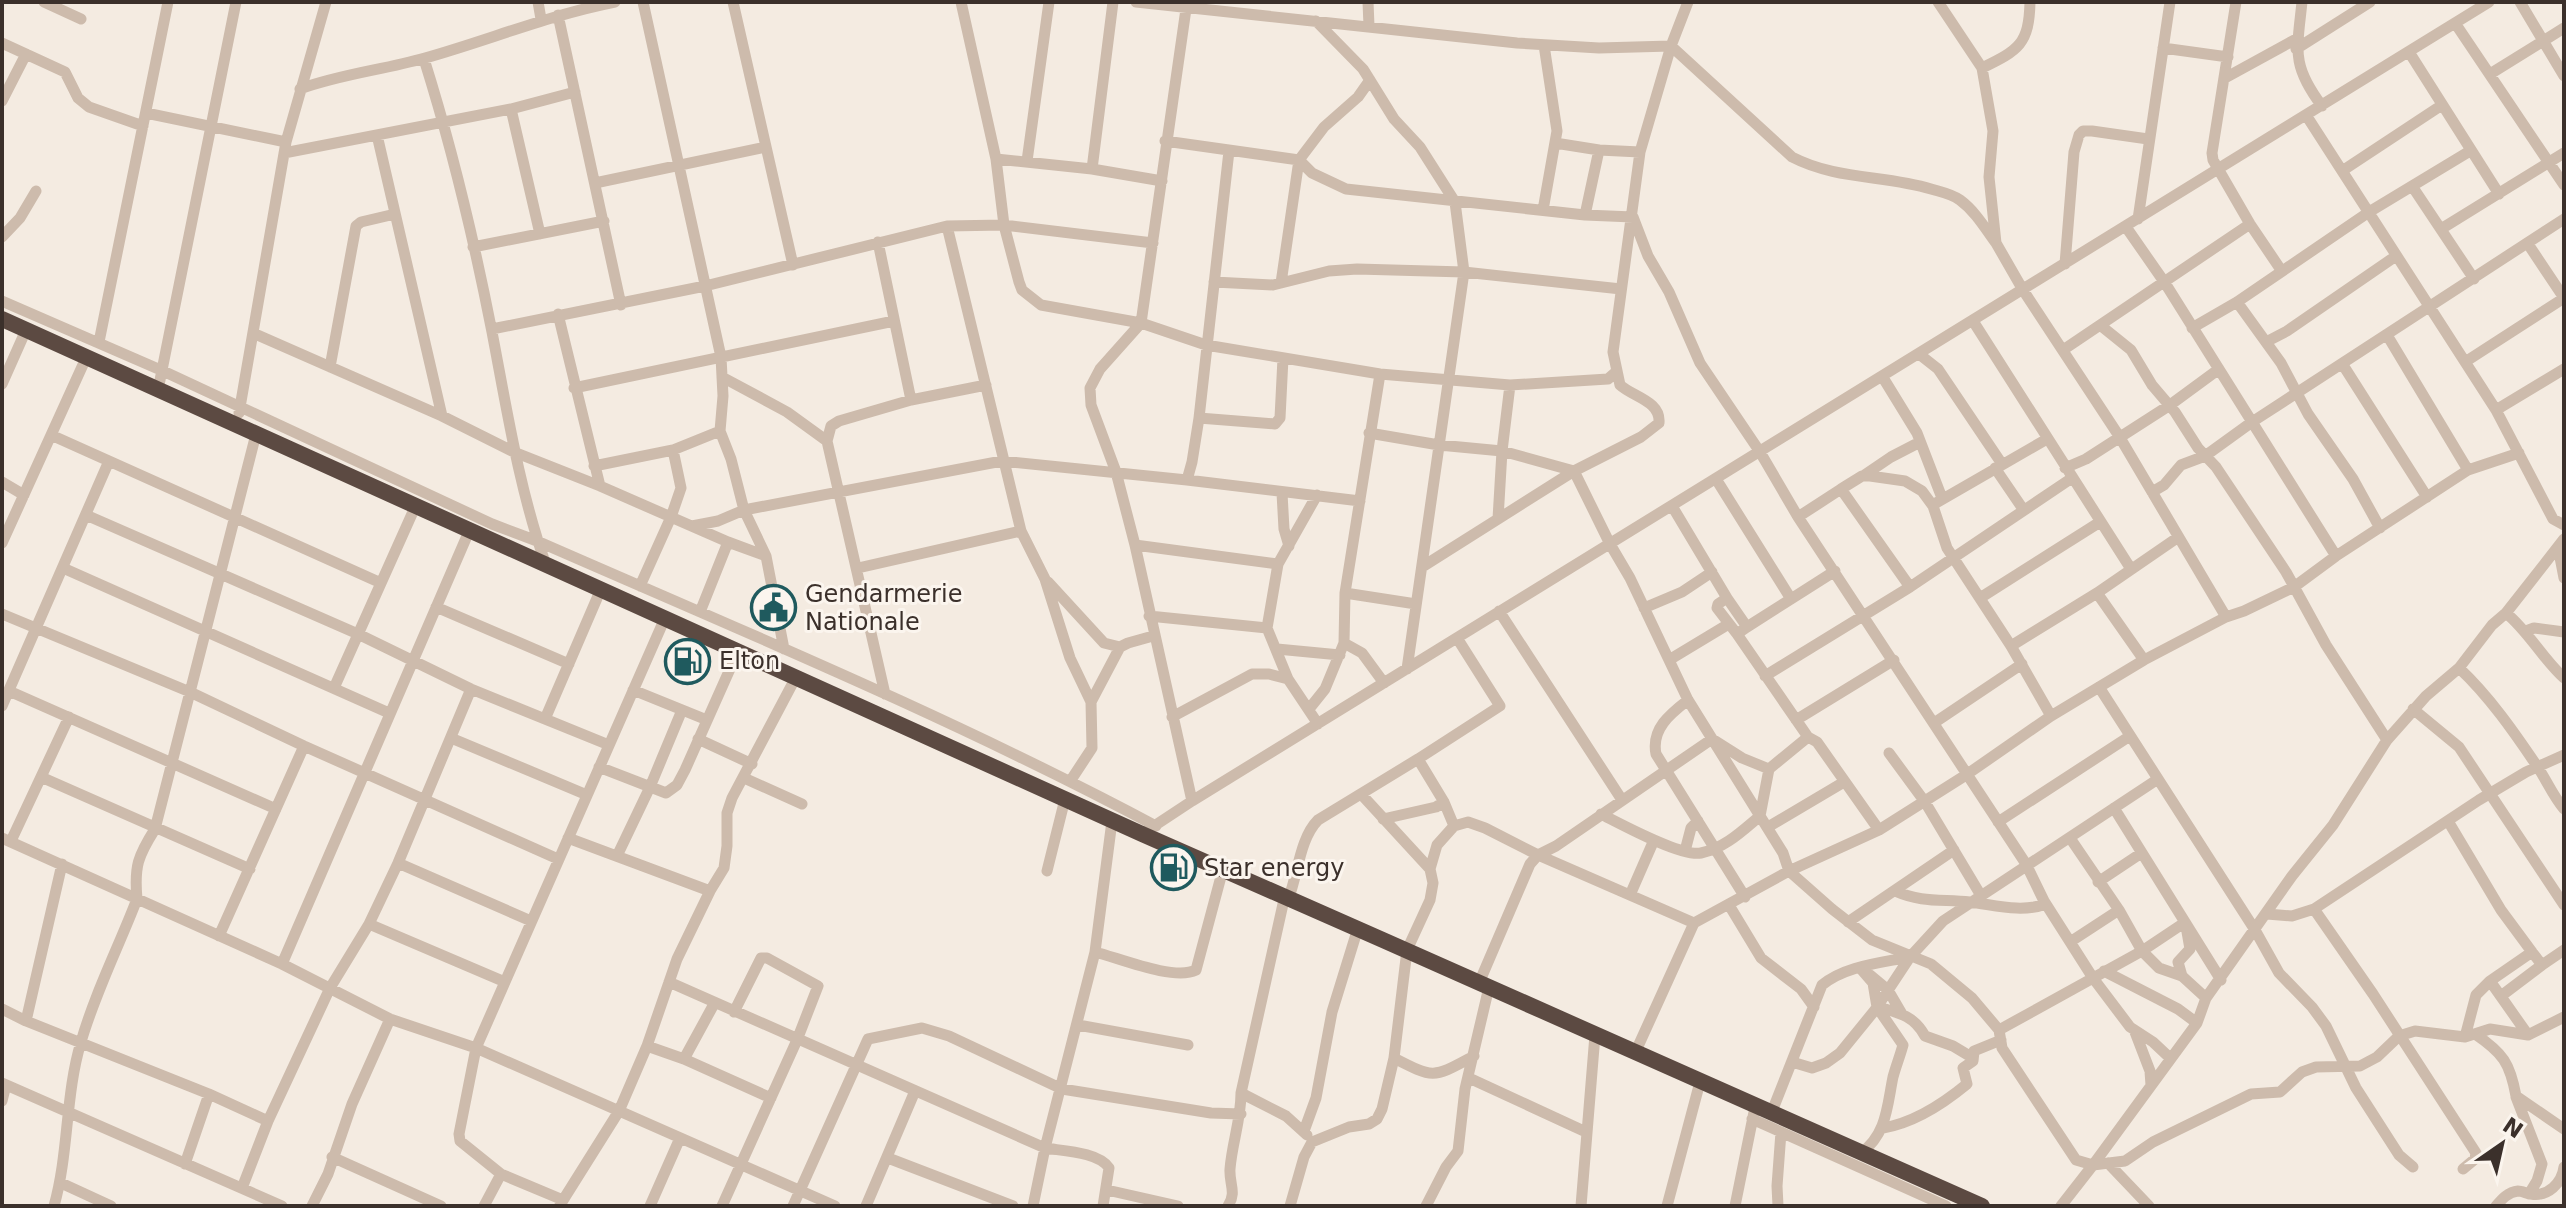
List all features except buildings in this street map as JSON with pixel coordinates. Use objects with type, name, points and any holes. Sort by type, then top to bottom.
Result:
[{"type":"highway","points":[[2,319],[1112,821],[1149,830],[1223,869],[1700,1082],[1759,1113],[1982,1206]]},
{"type":"street","points":[[44,2],[81,19]]},
{"type":"street","points":[[99,342],[168,2]]},
{"type":"street","points":[[158,390],[236,2]]},
{"type":"street","points":[[237,425],[285,148],[326,2]]},
{"type":"street","points":[[538,2],[541,19]]},
{"type":"street","points":[[562,2],[575,12]]},
{"type":"street","points":[[300,89],[331,78],[424,59],[541,19],[575,12],[590,4],[615,2]]},
{"type":"street","points":[[643,2],[721,357],[720,431],[744,510],[766,556],[784,649]]},
{"type":"street","points":[[733,2],[793,265]]},
{"type":"street","points":[[961,2],[996,159],[1004,225],[1019,282],[1028,297],[1041,305],[1141,323],[1206,345],[1380,374],[1510,385],[1608,379],[1616,372]]},
{"type":"street","points":[[1027,161],[1049,2]]},
{"type":"street","points":[[1092,169],[1113,2]]},
{"type":"street","points":[[1136,2],[1544,45],[1599,48],[1671,46],[1792,157],[1811,167],[1910,183],[1957,197],[1972,209],[1996,243],[2023,290],[2119,436],[2226,617]]},
{"type":"street","points":[[1368,2],[1369,26]]},
{"type":"street","points":[[1422,567],[1574,471],[1641,437],[1659,423],[1659,414],[1653,407],[1622,387],[1613,352],[1640,152],[1671,46],[1688,2]]},
{"type":"street","points":[[1938,2],[1982,68],[1993,131],[1989,177],[1996,243]]},
{"type":"street","points":[[1982,68],[2005,57],[2026,38],[2030,26],[2030,2]]},
{"type":"street","points":[[2138,219],[2170,2]]},
{"type":"street","points":[[2236,2],[2212,153],[2250,224],[2281,270]]},
{"type":"street","points":[[2302,2],[2297,44],[2299,68],[2322,106]]},
{"type":"street","points":[[2225,78],[2297,44],[2370,2]]},
{"type":"street","points":[[2,301],[240,406],[492,524],[885,694],[1071,780],[1149,830],[2489,2]]},
{"type":"street","points":[[2520,2],[2564,76]]},
{"type":"street","points":[[1187,5],[1141,323],[1100,369],[1090,388],[1091,405],[1116,472],[1135,545],[1192,801]]},
{"type":"street","points":[[558,15],[621,305]]},
{"type":"street","points":[[1316,20],[1363,69],[1394,119],[1420,147],[1455,202],[1464,272],[1407,669]]},
{"type":"street","points":[[2455,23],[2564,185]]},
{"type":"street","points":[[2490,74],[2564,28]]},
{"type":"street","points":[[2,43],[65,72],[78,98],[89,107],[144,119],[211,127],[285,148],[377,135],[511,109],[575,92]]},
{"type":"street","points":[[1543,210],[1557,131],[1544,45]]},
{"type":"street","points":[[2163,48],[2228,57]]},
{"type":"street","points":[[2409,52],[2499,194]]},
{"type":"street","points":[[2,101],[26,54]]},
{"type":"street","points":[[424,59],[444,122],[492,329],[514,452],[546,565]]},
{"type":"street","points":[[1281,283],[1299,160],[1324,127],[1358,97],[1370,80]]},
{"type":"street","points":[[2342,171],[2442,105]]},
{"type":"street","points":[[511,109],[540,234]]},
{"type":"street","points":[[2306,115],[2496,410],[2553,519],[2564,525]]},
{"type":"street","points":[[2065,264],[2074,152],[2079,135],[2083,131],[2092,131],[2148,139]]},
{"type":"street","points":[[377,135],[442,416]]},
{"type":"street","points":[[1165,141],[1299,160],[1312,173],[1346,189],[1585,215],[1633,217]]},
{"type":"street","points":[[1555,143],[1640,152]]},
{"type":"street","points":[[595,183],[766,147]]},
{"type":"street","points":[[1585,215],[1599,150]]},
{"type":"street","points":[[1187,480],[1199,418],[1229,151]]},
{"type":"street","points":[[2192,328],[2237,302],[2369,212],[2470,151]]},
{"type":"street","points":[[2441,229],[2564,153]]},
{"type":"street","points":[[996,159],[1092,169],[1162,181]]},
{"type":"street","points":[[2412,186],[2474,279]]},
{"type":"street","points":[[2,237],[20,218],[36,191]]},
{"type":"street","points":[[330,367],[356,226],[395,214]]},
{"type":"street","points":[[1633,217],[1648,256],[1669,292],[1700,363],[2026,864],[2046,904],[2093,978],[2135,1031],[2150,1071],[2151,1085]]},
{"type":"street","points":[[2152,492],[2164,485],[2181,465],[2205,456],[2252,422],[2564,219]]},
{"type":"street","points":[[473,247],[604,221]]},
{"type":"street","points":[[2063,350],[2250,224]]},
{"type":"street","points":[[492,329],[705,286],[947,226],[1004,225],[1153,243]]},
{"type":"street","points":[[947,226],[1021,531],[1045,579],[1070,658],[1091,702],[1092,748],[1071,780]]},
{"type":"street","points":[[2126,227],[2165,283],[2336,556]]},
{"type":"street","points":[[878,242],[911,400]]},
{"type":"street","points":[[2465,362],[2564,298],[2528,244]]},
{"type":"street","points":[[2266,342],[2287,331],[2396,256]]},
{"type":"street","points":[[1214,282],[1273,285],[1343,270],[1464,272],[1621,289]]},
{"type":"street","points":[[2237,302],[2281,363],[2297,395],[2353,479],[2380,528]]},
{"type":"street","points":[[558,314],[600,486]]},
{"type":"street","points":[[574,388],[894,321]]},
{"type":"street","points":[[1973,321],[2131,569]]},
{"type":"street","points":[[2100,325],[2131,350],[2152,385],[2216,467],[2294,587],[2326,645],[2387,740]]},
{"type":"street","points":[[2,384],[26,330]]},
{"type":"street","points":[[253,333],[442,416],[514,452],[766,556]]},
{"type":"street","points":[[2387,335],[2468,470]]},
{"type":"street","points":[[1919,354],[1938,369],[2023,509]]},
{"type":"street","points":[[2,543],[86,358]]},
{"type":"street","points":[[1199,418],[1275,424],[1280,418],[1283,358]]},
{"type":"street","points":[[2343,365],[2427,497]]},
{"type":"street","points":[[1765,676],[1866,616],[1953,558],[2023,509],[2086,459],[2219,369]]},
{"type":"street","points":[[2496,410],[2564,369]]},
{"type":"street","points":[[1309,709],[1325,689],[1342,649],[1345,593],[1380,374]]},
{"type":"street","points":[[1882,376],[1920,442],[1938,502],[1947,548],[2011,646],[2051,716]]},
{"type":"street","points":[[722,377],[787,412],[827,441]]},
{"type":"street","points":[[885,694],[827,441],[831,426],[911,400],[986,385]]},
{"type":"street","points":[[1498,519],[1510,385]]},
{"type":"street","points":[[594,466],[673,450],[720,431]]},
{"type":"street","points":[[1369,433],[1439,445],[1502,451],[1574,471],[1688,700],[1768,827],[1789,871],[1872,940],[1931,964],[1972,998],[2000,1035],[2002,1048],[2076,1160],[2093,1165],[2125,1161],[2153,1142],[2251,1094],[2280,1092],[2302,1072],[2316,1067],[2360,1066],[2377,1057],[2399,1036],[2415,1031],[2470,1035],[2490,1029],[2528,1035],[2564,1017]]},
{"type":"street","points":[[54,1206],[61,1183],[68,1110],[80,1043],[137,899],[136,861],[155,829],[256,434]]},
{"type":"street","points":[[51,435],[381,583]]},
{"type":"street","points":[[1938,502],[2047,439]]},
{"type":"street","points":[[1798,517],[1920,442]]},
{"type":"street","points":[[640,586],[681,488],[673,450]]},
{"type":"street","points":[[1635,1053],[1694,923],[1789,871],[1879,830],[2051,716],[2144,660],[2226,617],[2294,587],[2468,470],[2519,453]]},
{"type":"street","points":[[2,706],[109,461]]},
{"type":"street","points":[[692,526],[718,521],[744,510],[1002,461],[1360,501]]},
{"type":"street","points":[[1862,476],[1905,481],[1938,502]]},
{"type":"street","points":[[1716,479],[1791,599]]},
{"type":"street","points":[[2,482],[24,495]]},
{"type":"street","points":[[1841,489],[1910,587]]},
{"type":"street","points":[[1282,493],[1284,529],[1289,546]]},
{"type":"street","points":[[1317,495],[1278,564],[1267,628],[1288,679],[1318,724]]},
{"type":"street","points":[[334,688],[416,505]]},
{"type":"street","points":[[1672,506],[1727,598],[1737,629]]},
{"type":"street","points":[[86,515],[358,634],[471,689],[609,745]]},
{"type":"street","points":[[1980,598],[2100,522]]},
{"type":"street","points":[[282,964],[470,529]]},
{"type":"street","points":[[858,568],[1021,531]]},
{"type":"street","points":[[2011,646],[2097,593],[2177,538]]},
{"type":"street","points":[[700,612],[728,542]]},
{"type":"street","points":[[2561,543],[2564,578]]},
{"type":"street","points":[[2061,1206],[2197,1023],[2206,998],[2292,876],[2333,825],[2387,740],[2413,709],[2459,668],[2561,543]]},
{"type":"street","points":[[1135,545],[1278,564]]},
{"type":"street","points":[[63,568],[389,713]]},
{"type":"street","points":[[1669,660],[1737,629],[1835,571]]},
{"type":"street","points":[[1644,608],[1682,592],[1712,572]]},
{"type":"street","points":[[1045,579],[1104,643],[1120,647],[1153,636]]},
{"type":"street","points":[[545,719],[601,589]]},
{"type":"street","points":[[1345,593],[1416,604]]},
{"type":"street","points":[[2097,593],[2144,660]]},
{"type":"street","points":[[1727,598],[1717,608],[1737,629],[1765,676],[1808,737],[1817,742],[1879,830]]},
{"type":"street","points":[[436,607],[569,664]]},
{"type":"street","points":[[1499,611],[1622,800]]},
{"type":"street","points":[[2506,613],[2526,631],[2564,678]]},
{"type":"street","points":[[2,614],[190,692],[558,859]]},
{"type":"street","points":[[1149,616],[1267,628]]},
{"type":"street","points":[[665,618],[476,1048],[459,1134],[460,1141],[501,1174],[561,1203],[619,1111],[647,1046],[669,982],[710,891],[724,868],[727,813],[796,677]]},
{"type":"street","points":[[2526,631],[2534,628],[2564,632]]},
{"type":"street","points":[[1228,1206],[1233,1195],[1230,1173],[1241,1114],[1241,1093],[1287,896],[1312,825],[1500,706],[1457,638]]},
{"type":"street","points":[[1091,702],[1120,647]]},
{"type":"street","points":[[1277,649],[1342,649],[1362,653],[1384,683]]},
{"type":"street","points":[[599,767],[666,793],[672,790],[685,770],[738,651]]},
{"type":"street","points":[[1796,720],[1894,660]]},
{"type":"street","points":[[1934,723],[2022,664]]},
{"type":"street","points":[[2459,668],[2478,686],[2539,768],[2564,809]]},
{"type":"street","points":[[1172,717],[1252,674],[1288,679]]},
{"type":"street","points":[[2099,687],[2255,930],[2279,973],[2326,1026],[2346,1067],[2399,1155],[2413,1167]]},
{"type":"street","points":[[242,1188],[268,1121],[330,988],[369,924],[398,863],[471,689]]},
{"type":"street","points":[[633,690],[707,720]]},
{"type":"street","points":[[9,691],[276,809]]},
{"type":"street","points":[[1688,700],[1668,716],[1654,743],[1656,754],[1745,897]]},
{"type":"street","points":[[2413,709],[2459,747],[2564,905]]},
{"type":"street","points":[[617,856],[682,710]]},
{"type":"street","points":[[69,717],[7,840],[282,964],[390,1019],[476,1048],[835,1206]]},
{"type":"street","points":[[1998,822],[2130,736]]},
{"type":"street","points":[[1601,814],[1654,840],[1685,851],[1703,853],[1728,842],[1760,816],[1769,769],[1808,737]]},
{"type":"street","points":[[451,738],[587,795]]},
{"type":"street","points":[[698,739],[752,764]]},
{"type":"street","points":[[1712,739],[1742,758],[1769,769]]},
{"type":"street","points":[[1426,1206],[1458,1151],[1484,985],[1530,864],[1538,855],[1712,739]]},
{"type":"street","points":[[219,936],[304,746]]},
{"type":"street","points":[[1889,753],[1925,802],[1980,894]]},
{"type":"street","points":[[2267,914],[2292,916],[2314,909],[2490,793],[2564,755]]},
{"type":"street","points":[[1418,759],[1444,802],[1454,826]]},
{"type":"street","points":[[41,777],[250,869]]},
{"type":"street","points":[[744,778],[802,804]]},
{"type":"street","points":[[1792,1062],[1812,1068],[1840,1053],[1877,1007],[1910,957],[1936,927],[1980,894],[2158,779]]},
{"type":"street","points":[[1768,827],[1844,782]]},
{"type":"street","points":[[1361,794],[1430,869]]},
{"type":"street","points":[[1047,871],[1065,799]]},
{"type":"street","points":[[1383,819],[1436,807],[1444,802]]},
{"type":"street","points":[[2114,808],[2221,980]]},
{"type":"street","points":[[1033,1206],[1095,952],[1112,821]]},
{"type":"street","points":[[1685,851],[1691,828],[1698,821]]},
{"type":"street","points":[[2448,821],[2501,910],[2542,965]]},
{"type":"street","points":[[1290,1206],[1304,1157],[1312,1142],[1349,1127],[1369,1124],[1377,1119],[1382,1109],[1394,1058],[1407,950],[1430,900],[1433,883],[1430,869],[1437,845],[1454,826],[1468,822],[1694,923]]},
{"type":"street","points":[[568,838],[710,891]]},
{"type":"street","points":[[2070,838],[2119,910],[2142,951],[2159,968],[2182,976],[2206,998]]},
{"type":"street","points":[[1630,895],[1654,840]]},
{"type":"street","points":[[1848,922],[1954,850]]},
{"type":"street","points":[[2098,882],[2140,854]]},
{"type":"street","points":[[398,863],[531,921]]},
{"type":"street","points":[[26,1021],[62,864]]},
{"type":"street","points":[[1095,952],[1168,973],[1188,974],[1196,970],[1223,869]]},
{"type":"street","points":[[1895,891],[1914,900],[2023,908],[2046,904]]},
{"type":"street","points":[[1729,905],[1761,958],[1801,989],[1814,1007]]},
{"type":"street","points":[[2314,909],[2476,1153],[2475,1159],[2463,1169]]},
{"type":"street","points":[[2070,942],[2119,910]]},
{"type":"street","points":[[369,924],[505,982]]},
{"type":"street","points":[[1883,1128],[1944,1103],[1967,1084],[1963,1068],[1973,1058],[1974,1051],[2185,924]]},
{"type":"street","points":[[2182,976],[2178,962],[2190,949],[2185,924]]},
{"type":"street","points":[[1304,1131],[1316,1098],[1332,1012],[1358,928]]},
{"type":"street","points":[[2501,996],[2564,950]]},
{"type":"street","points":[[2470,1035],[2476,995],[2490,981],[2532,952]]},
{"type":"street","points":[[1735,1206],[1759,1113],[1792,1062],[1822,985],[1833,977],[1910,957]]},
{"type":"street","points":[[722,1206],[818,986],[767,958],[761,958],[734,1012]]},
{"type":"street","points":[[1861,969],[1888,990],[1902,1014]]},
{"type":"street","points":[[1861,969],[1873,983],[1877,1007],[1903,1045],[1883,1128],[1861,1153]]},
{"type":"street","points":[[2104,971],[2178,1009],[2197,1023]]},
{"type":"street","points":[[2093,978],[2124,982]]},
{"type":"street","points":[[2490,981],[2528,1035]]},
{"type":"street","points":[[669,982],[1045,1148],[1090,1156],[1106,1163],[1109,1168],[1103,1206]]},
{"type":"street","points":[[684,1059],[714,1004]]},
{"type":"street","points":[[1877,1007],[1902,1014],[1917,1022],[1925,1036],[1953,1046],[1973,1058]]},
{"type":"street","points":[[2,1009],[268,1121]]},
{"type":"street","points":[[312,1206],[328,1174],[352,1104],[390,1019]]},
{"type":"street","points":[[1078,1025],[1188,1045]]},
{"type":"street","points":[[793,1206],[868,1039],[922,1028],[949,1036],[1062,1089],[1211,1113],[1241,1114]]},
{"type":"street","points":[[2135,1031],[2170,1058]]},
{"type":"street","points":[[1581,1206],[1595,1035]]},
{"type":"street","points":[[2470,1035],[2500,1050],[2512,1074],[2516,1096],[2542,1164],[2529,1194]]},
{"type":"street","points":[[647,1046],[771,1098]]},
{"type":"street","points":[[1394,1058],[1426,1074],[1445,1071],[1474,1056]]},
{"type":"street","points":[[1469,1078],[1586,1132]]},
{"type":"street","points":[[1667,1206],[1700,1082]]},
{"type":"street","points":[[2,1101],[4,1084],[282,1206]]},
{"type":"street","points":[[866,1206],[915,1091]]},
{"type":"street","points":[[1241,1093],[1286,1116],[1312,1142]]},
{"type":"street","points":[[185,1164],[209,1094]]},
{"type":"street","points":[[2516,1096],[2564,1129]]},
{"type":"street","points":[[1759,1113],[1781,1132],[1946,1206]]},
{"type":"street","points":[[1778,1206],[1781,1132]]},
{"type":"street","points":[[650,1206],[680,1138]]},
{"type":"street","points":[[332,1157],[441,1206]]},
{"type":"street","points":[[888,1158],[992,1203],[1013,1206]]},
{"type":"street","points":[[2108,1163],[2149,1206]]},
{"type":"street","points":[[2496,1206],[2507,1194],[2519,1191],[2545,1193],[2558,1183],[2564,1167]]},
{"type":"street","points":[[484,1206],[501,1174]]},
{"type":"street","points":[[61,1183],[111,1206]]},
{"type":"street","points":[[1107,1190],[1178,1206]]},
{"type":"place","name":"Gendarmerie Nationale","points":[[774,608]]},
{"type":"place","name":"Elton","points":[[688,661]]},
{"type":"place","name":"Star energy","points":[[1173,868]]}]
